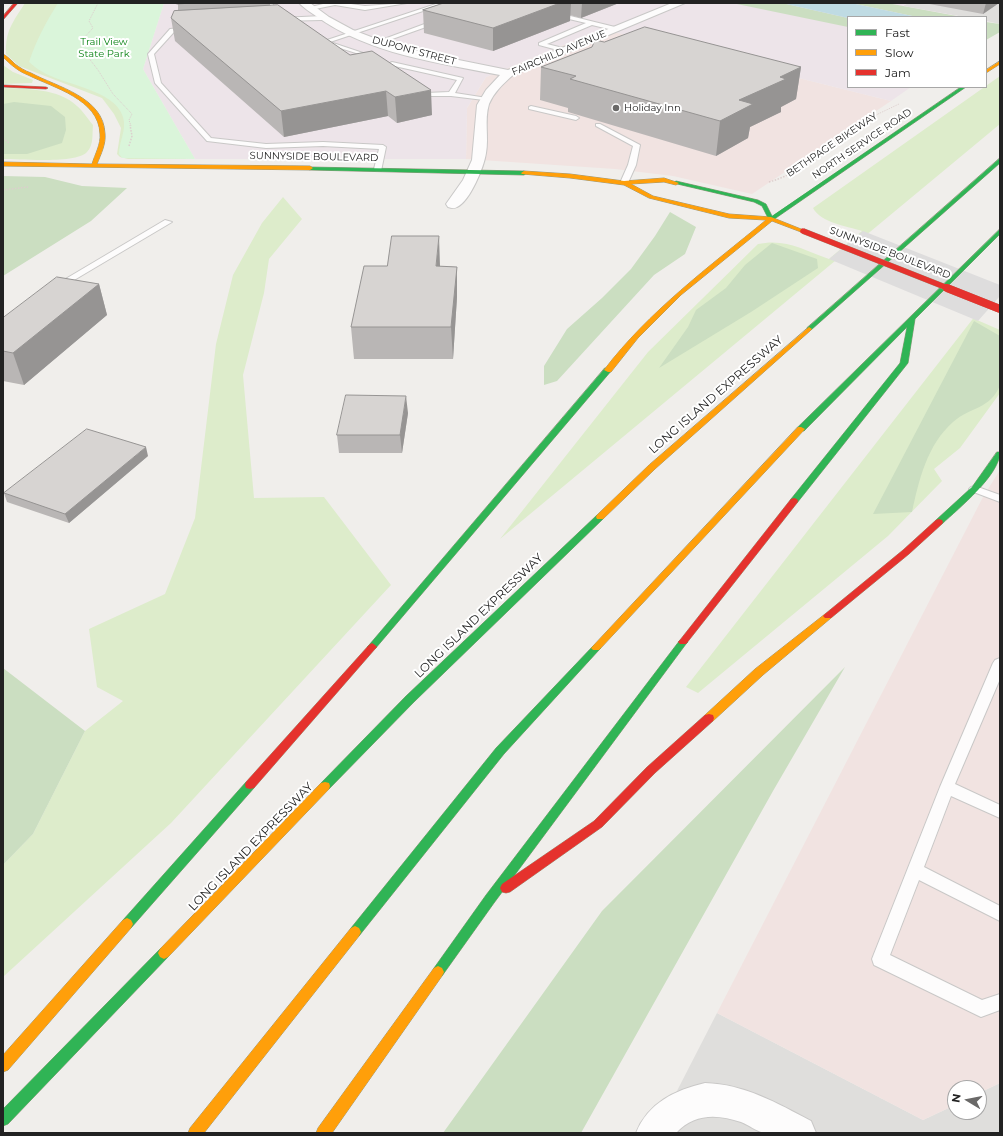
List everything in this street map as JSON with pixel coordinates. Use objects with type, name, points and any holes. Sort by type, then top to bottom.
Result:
[{"type":"main road","points":[[3,19],[16,3]]},
{"type":"main road","points":[[3,55],[13,66],[81,99],[97,113],[102,121],[104,134],[99,155],[94,165]]},
{"type":"main road","points":[[987,71],[1000,62]]},
{"type":"main road","points":[[3,86],[59,89]]},
{"type":"main road","name":"NORTH SERVICE ROAD","points":[[3,1065],[419,594],[636,337],[679,294],[771,219],[963,88]]},
{"type":"main road","name":"LONG ISLAND EXPRESSWAY","points":[[3,1119],[422,688],[652,467],[1000,160]]},
{"type":"main road","name":"SUNNYSIDE BOULEVARD","points":[[3,164],[474,171],[570,176],[624,183],[664,180],[756,201],[764,205],[771,219]]},
{"type":"main road","name":"SUNNYSIDE BOULEVARD","points":[[624,183],[651,197],[729,216],[771,219],[1000,309]]},
{"type":"main road","points":[[195,1133],[500,751],[799,430],[1000,231]]},
{"type":"main road","points":[[323,1133],[490,899],[674,653],[904,363],[912,318]]},
{"type":"main road","points":[[490,899],[598,824],[651,770],[759,672],[906,552],[976,489],[1000,454]]},
{"type":"street","name":"FAIRCHILD AVENUE","points":[[453,204],[466,190],[474,171],[480,152],[480,113],[484,98],[494,85],[509,74],[680,3]]},
{"type":"street","name":"DUPONT STREET","points":[[307,5],[322,18],[354,33],[379,42],[431,57],[509,74]]},
{"type":"street","points":[[653,1133],[662,1122],[689,1102],[719,1098],[752,1108],[799,1133]]},
{"type":"lane","points":[[269,3],[279,20],[322,18]]},
{"type":"lane","points":[[307,5],[335,3],[365,8],[404,3]]},
{"type":"lane","points":[[324,42],[444,3]]},
{"type":"lane","points":[[548,13],[617,29]]},
{"type":"lane","points":[[379,42],[444,19]]},
{"type":"lane","points":[[272,24],[295,23],[301,27]]},
{"type":"lane","points":[[564,50],[541,44],[591,23]]},
{"type":"lane","points":[[195,29],[172,30],[151,54],[158,83],[209,140],[266,146],[323,144],[383,147],[378,169]]},
{"type":"lane","points":[[319,38],[324,42],[377,59]]},
{"type":"lane","points":[[385,61],[392,64],[460,79],[451,94]]},
{"type":"lane","points":[[392,64],[403,74]]},
{"type":"lane","points":[[413,84],[424,95],[451,94],[484,98]]},
{"type":"lane","points":[[531,108],[576,118]]},
{"type":"lane","points":[[598,126],[637,145],[632,165],[624,183]]},
{"type":"lane","points":[[47,292],[168,222]]},
{"type":"lane","points":[[976,489],[1000,499]]},
{"type":"lane","points":[[1000,663],[947,787],[880,959],[980,1010],[1000,1002]]},
{"type":"lane","points":[[947,787],[1000,812]]},
{"type":"lane","points":[[915,870],[1000,914]]},
{"type":"path","points":[[98,3],[89,21],[93,28],[91,32],[82,39],[80,44],[82,50],[98,69],[99,74],[110,90],[132,114],[129,120],[132,131],[132,143],[127,149]]},
{"type":"path","name":"BETHPAGE BIKEWAY","points":[[763,183],[786,177],[845,139],[872,117],[900,104]]},
{"type":"shaded area","points":[[164,3],[908,3],[903,6],[958,16],[847,16],[847,88],[910,88],[891,101],[602,29],[486,77],[467,108],[466,159],[195,159],[143,69]]},
{"type":"shaded area","points":[[908,3],[1000,3],[1000,24],[987,21],[987,16],[958,16],[903,6]]},
{"type":"shaded area","points":[[602,29],[891,101],[752,194],[673,176],[615,169],[466,159],[467,108],[486,77]]},
{"type":"shaded area","points":[[1000,470],[1000,1083],[987,1089],[987,1080],[947,1080],[947,1109],[923,1120],[717,1013],[983,497]]},
{"type":"shaded area","points":[[717,1013],[923,1120],[947,1109],[947,1120],[987,1120],[987,1089],[1000,1083],[1000,1133],[653,1133],[661,1122]]},
{"type":"green space","points":[[25,3],[64,3],[91,84],[124,110],[166,154],[189,159],[128,159],[120,157],[117,154],[121,128],[114,114],[102,98],[19,66],[6,54],[8,33],[13,21]]},
{"type":"green space","name":"Trail View State Park","points":[[58,3],[164,3],[143,69],[195,159],[122,158],[119,154],[124,122],[118,108],[110,100],[99,94],[50,76],[29,62],[49,17]]},
{"type":"green space","points":[[732,3],[782,3],[847,18],[847,27]]},
{"type":"green space","points":[[851,3],[887,3],[957,16],[912,16]]},
{"type":"green space","points":[[987,22],[1000,24],[1000,32],[987,39]]},
{"type":"green space","points":[[3,65],[13,72],[33,80],[32,83],[3,84]]},
{"type":"green space","points":[[1000,76],[1000,124],[500,539],[648,352],[758,244],[786,244],[829,259],[862,231],[828,221],[813,208],[983,88],[987,88],[987,85]]},
{"type":"green space","points":[[3,88],[52,93],[69,100],[77,106],[93,125],[92,143],[87,152],[81,156],[60,159],[3,159]]},
{"type":"green space","points":[[14,102],[51,106],[65,117],[66,130],[62,143],[27,154],[3,154],[3,104]]},
{"type":"green space","points":[[3,176],[45,177],[82,186],[127,188],[91,221],[3,276]]},
{"type":"green space","points":[[283,197],[302,219],[269,259],[264,293],[243,375],[254,498],[324,497],[391,585],[171,823],[3,977],[3,865],[33,834],[85,731],[123,701],[97,687],[89,629],[165,594],[195,518],[216,344],[233,275],[262,223]]},
{"type":"green space","points":[[670,212],[696,227],[685,254],[654,275],[557,381],[544,385],[544,366],[567,329],[602,298],[631,269]]},
{"type":"green space","points":[[772,243],[817,259],[818,268],[751,312],[659,368],[688,327],[696,310],[726,288],[745,265]]},
{"type":"green space","points":[[1000,284],[1000,295],[977,320],[1000,330],[1000,393],[960,448],[934,469],[942,481],[888,536],[698,693],[686,687]]},
{"type":"green space","points":[[974,321],[1000,336],[1001,380],[996,393],[986,403],[960,417],[944,431],[930,452],[925,464],[912,512],[873,514]]},
{"type":"green space","points":[[845,667],[773,791],[581,1133],[443,1133],[602,911]]},
{"type":"green space","points":[[3,668],[85,731],[33,834],[3,865]]},
{"type":"water","points":[[782,3],[851,3],[912,16],[847,16],[847,18]]},
{"type":"pier","points":[[863,231],[1000,285],[1000,296],[978,321],[829,259]]},
{"type":"building","points":[[444,3],[560,3],[493,28],[423,10]]},
{"type":"building","points":[[278,5],[350,55],[372,51],[431,90],[395,97],[386,91],[281,111],[171,18],[174,11]]},
{"type":"building","points":[[645,27],[801,67],[780,77],[786,79],[739,100],[753,104],[720,121],[570,79],[576,76],[541,67],[592,47],[595,40],[604,42]]},
{"type":"building","points":[[392,236],[439,236],[436,266],[457,267],[451,327],[351,327],[364,266],[387,266]]},
{"type":"building","points":[[57,277],[99,284],[13,353],[3,351],[3,318]]},
{"type":"building","points":[[346,395],[406,396],[400,435],[337,435]]},
{"type":"building","points":[[87,429],[146,447],[65,514],[4,493]]},
{"type":"traffic: fast","points":[[771,219],[963,88]]},
{"type":"traffic: fast","points":[[809,329],[1000,160]]},
{"type":"traffic: fast","points":[[310,168],[524,173]]},
{"type":"traffic: fast","points":[[676,183],[756,201],[764,205],[771,219]]},
{"type":"traffic: fast","points":[[801,429],[1000,231]]},
{"type":"traffic: fast","points":[[794,501],[904,363],[912,318]]},
{"type":"traffic: fast","points":[[372,647],[608,370]]},
{"type":"traffic: fast","points":[[939,522],[975,489],[1000,454]]},
{"type":"traffic: fast","points":[[325,786],[410,699],[600,517]]},
{"type":"traffic: fast","points":[[438,972],[490,899],[683,642]]},
{"type":"traffic: fast","points":[[355,932],[500,751],[596,648]]},
{"type":"traffic: fast","points":[[127,924],[250,785]]},
{"type":"traffic: fast","points":[[3,1119],[164,953]]},
{"type":"traffic: slow","points":[[3,55],[14,65],[28,74],[77,97],[90,106],[100,118],[103,137],[94,165]]},
{"type":"traffic: slow","points":[[987,71],[1000,62]]},
{"type":"traffic: slow","points":[[3,164],[310,168]]},
{"type":"traffic: slow","points":[[524,173],[570,176],[624,183],[664,180],[676,183]]},
{"type":"traffic: slow","points":[[625,183],[651,197],[729,216],[771,219],[803,231]]},
{"type":"traffic: slow","points":[[608,370],[636,337],[679,294],[771,219]]},
{"type":"traffic: slow","points":[[600,517],[652,467],[809,329]]},
{"type":"traffic: slow","points":[[596,648],[801,429]]},
{"type":"traffic: slow","points":[[709,718],[759,672],[828,616]]},
{"type":"traffic: slow","points":[[164,953],[325,786]]},
{"type":"traffic: slow","points":[[3,1065],[127,924]]},
{"type":"traffic: slow","points":[[195,1133],[355,932]]},
{"type":"traffic: slow","points":[[323,1133],[438,972]]},
{"type":"traffic: jam","points":[[3,19],[16,3]]},
{"type":"traffic: jam","points":[[3,86],[46,88]]},
{"type":"traffic: jam","points":[[803,231],[1000,309]]},
{"type":"traffic: jam","points":[[683,642],[794,501]]},
{"type":"traffic: jam","points":[[828,616],[906,552],[939,522]]},
{"type":"traffic: jam","points":[[250,785],[372,647]]},
{"type":"traffic: jam","points":[[506,888],[598,824],[651,770],[709,718]]},
{"type":"place","name":"Holiday Inn","points":[[616,108]]}]
